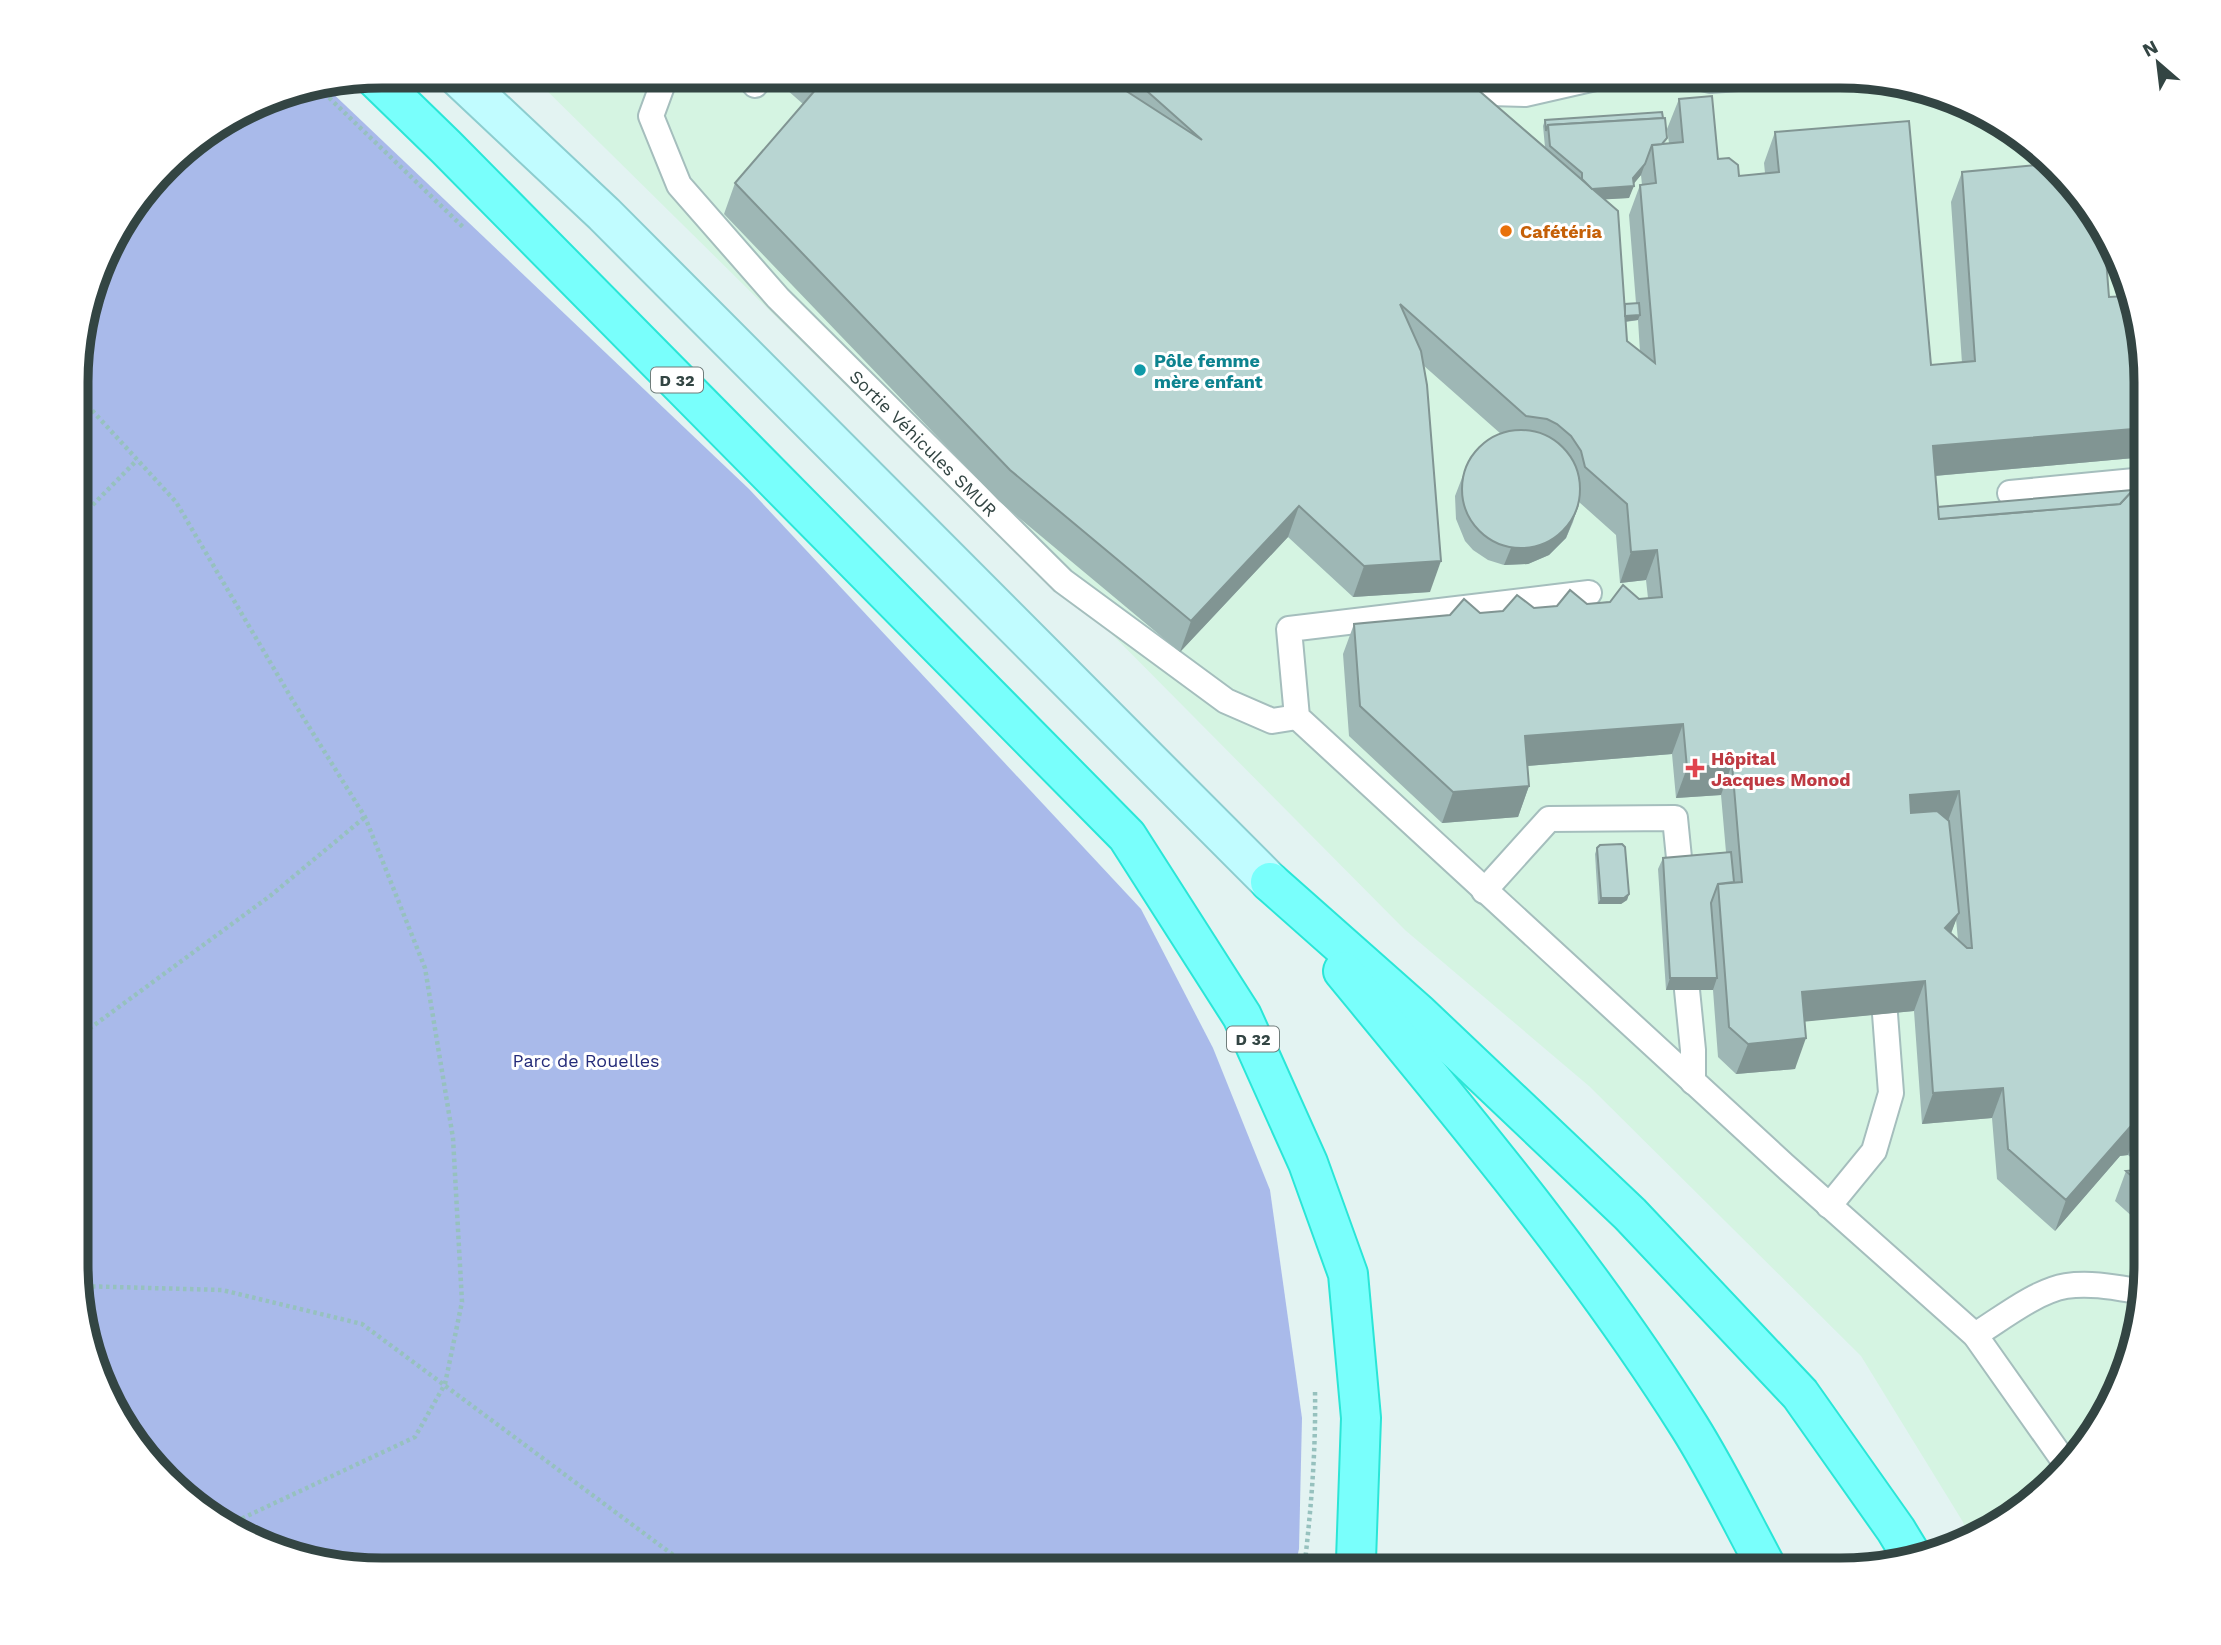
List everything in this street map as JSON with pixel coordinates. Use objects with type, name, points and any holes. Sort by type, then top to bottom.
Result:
[{"type":"highway","name":"D 32","points":[[385,88],[1127,836],[1242,1016],[1308,1163],[1348,1274],[1361,1418],[1356,1558]]},
{"type":"highway","points":[[1270,882],[1419,1014],[1630,1214],[1800,1394],[1908,1549]]},
{"type":"highway","points":[[1270,882],[1512,1177],[1605,1300],[1690,1427],[1761,1558]]},
{"type":"main road","points":[[470,88],[604,215],[1270,882]]},
{"type":"lane","name":"Sortie Véhicules SMUR","points":[[661,88],[651,116],[680,185],[778,298],[1063,581],[1226,701],[1272,721],[1297,717]]},
{"type":"lane","points":[[1484,88],[1490,93],[1525,94],[1551,88]]},
{"type":"lane","points":[[2010,493],[2134,481]]},
{"type":"lane","points":[[1589,593],[1289,629],[1297,717],[1829,1206],[1975,1335],[2061,1457]]},
{"type":"lane","points":[[1484,891],[1549,819],[1675,818],[1681,868]]},
{"type":"lane","points":[[1687,990],[1693,1082]]},
{"type":"lane","points":[[1829,1206],[1874,1150],[1891,1094],[1885,1014]]},
{"type":"lane","points":[[1975,1335],[2034,1298],[2065,1286],[2104,1286],[2132,1290]]},
{"type":"path","points":[[324,93],[469,232]]},
{"type":"path","points":[[88,406],[176,502],[365,817],[425,968],[453,1138],[463,1303],[445,1384],[415,1437],[238,1520]]},
{"type":"path","points":[[88,510],[137,460]]},
{"type":"path","points":[[88,1030],[270,896],[365,817]]},
{"type":"path","points":[[88,1286],[222,1290],[362,1324],[677,1558]]},
{"type":"path","points":[[1305,1558],[1311,1511],[1315,1384]]},
{"type":"shaded area","name":"Hôpital Jacques Monod","points":[[544,88],[1859,88],[1897,93],[1952,110],[2003,137],[2033,160],[2073,203],[2103,251],[2118,287],[2128,324],[2134,382],[2133,1283],[2128,1321],[2111,1376],[2084,1427],[2061,1457],[2018,1497],[1965,1529],[1861,1356],[1589,1086],[1405,930],[1084,606],[979,517]]},
{"type":"green space","name":"Parc de Rouelles","points":[[331,92],[749,489],[1141,909],[1213,1048],[1270,1190],[1302,1418],[1297,1558],[362,1557],[324,1552],[287,1542],[234,1518],[188,1485],[148,1442],[118,1394],[103,1358],[93,1321],[88,1283],[88,362],[93,324],[103,287],[127,234],[160,188],[203,148],[234,127],[269,110]]},
{"type":"building","name":"Hôpital Jacques Monod","points":[[817,88],[1122,88],[1202,140],[1144,88],[1476,88],[1618,211],[1627,341],[1655,363],[1640,185],[1656,183],[1652,145],[1683,142],[1679,99],[1712,96],[1718,159],[1729,158],[1738,165],[1739,176],[1779,172],[1775,132],[1909,121],[1931,365],[1975,361],[1962,172],[2038,165],[2061,188],[2084,218],[2106,258],[2109,297],[2121,296],[2128,324],[2133,362],[2134,429],[1933,446],[1939,519],[2120,504],[2134,489],[2134,1126],[2066,1200],[2008,1149],[2003,1088],[1933,1093],[1925,981],[1802,992],[1806,1038],[1748,1044],[1729,1027],[1718,884],[1742,882],[1732,764],[1687,768],[1683,724],[1525,736],[1529,786],[1453,792],[1360,706],[1354,624],[1450,615],[1464,599],[1480,613],[1503,611],[1517,595],[1534,608],[1557,606],[1570,590],[1587,604],[1610,602],[1623,585],[1639,599],[1662,597],[1657,550],[1631,552],[1627,504],[1585,467],[1581,451],[1571,436],[1547,419],[1526,416],[1400,304],[1421,351],[1427,385],[1441,561],[1364,566],[1299,506],[1191,621],[1010,470],[735,183]],"holes":[[[1959,791],[1972,948],[1967,948],[1945,928],[1959,913],[1949,821],[1937,811],[1911,813],[1910,795]]]},
{"type":"building","points":[[1662,112],[1663,118],[1548,125],[1546,131],[1545,120]]},
{"type":"building","points":[[1665,118],[1667,138],[1662,144],[1652,145],[1645,164],[1633,178],[1634,186],[1592,189],[1582,179],[1582,173],[1550,146],[1548,125]]},
{"type":"building","points":[[1639,303],[1640,315],[1625,316],[1625,304]]},
{"type":"building","points":[[1521,430],[1544,434],[1563,447],[1576,466],[1580,489],[1576,512],[1563,531],[1544,544],[1521,548],[1498,544],[1479,531],[1466,512],[1462,489],[1466,466],[1479,447],[1498,434]]},
{"type":"building","points":[[2133,490],[2120,504],[1939,519],[1938,507]]},
{"type":"building","points":[[1622,844],[1625,847],[1629,894],[1624,898],[1601,898],[1597,848],[1600,845]]},
{"type":"building","points":[[1731,852],[1734,882],[1718,884],[1711,903],[1717,978],[1670,978],[1663,858]]},
{"type":"building","points":[[2134,1170],[2134,1178],[2126,1171]]},
{"type":"place","name":"Cafétéria","points":[[1506,231]]},
{"type":"place","name":"Pôle femme mère enfant","points":[[1140,370]]},
{"type":"place","name":"Hôpital Jacques Monod","points":[[1695,768]]}]
